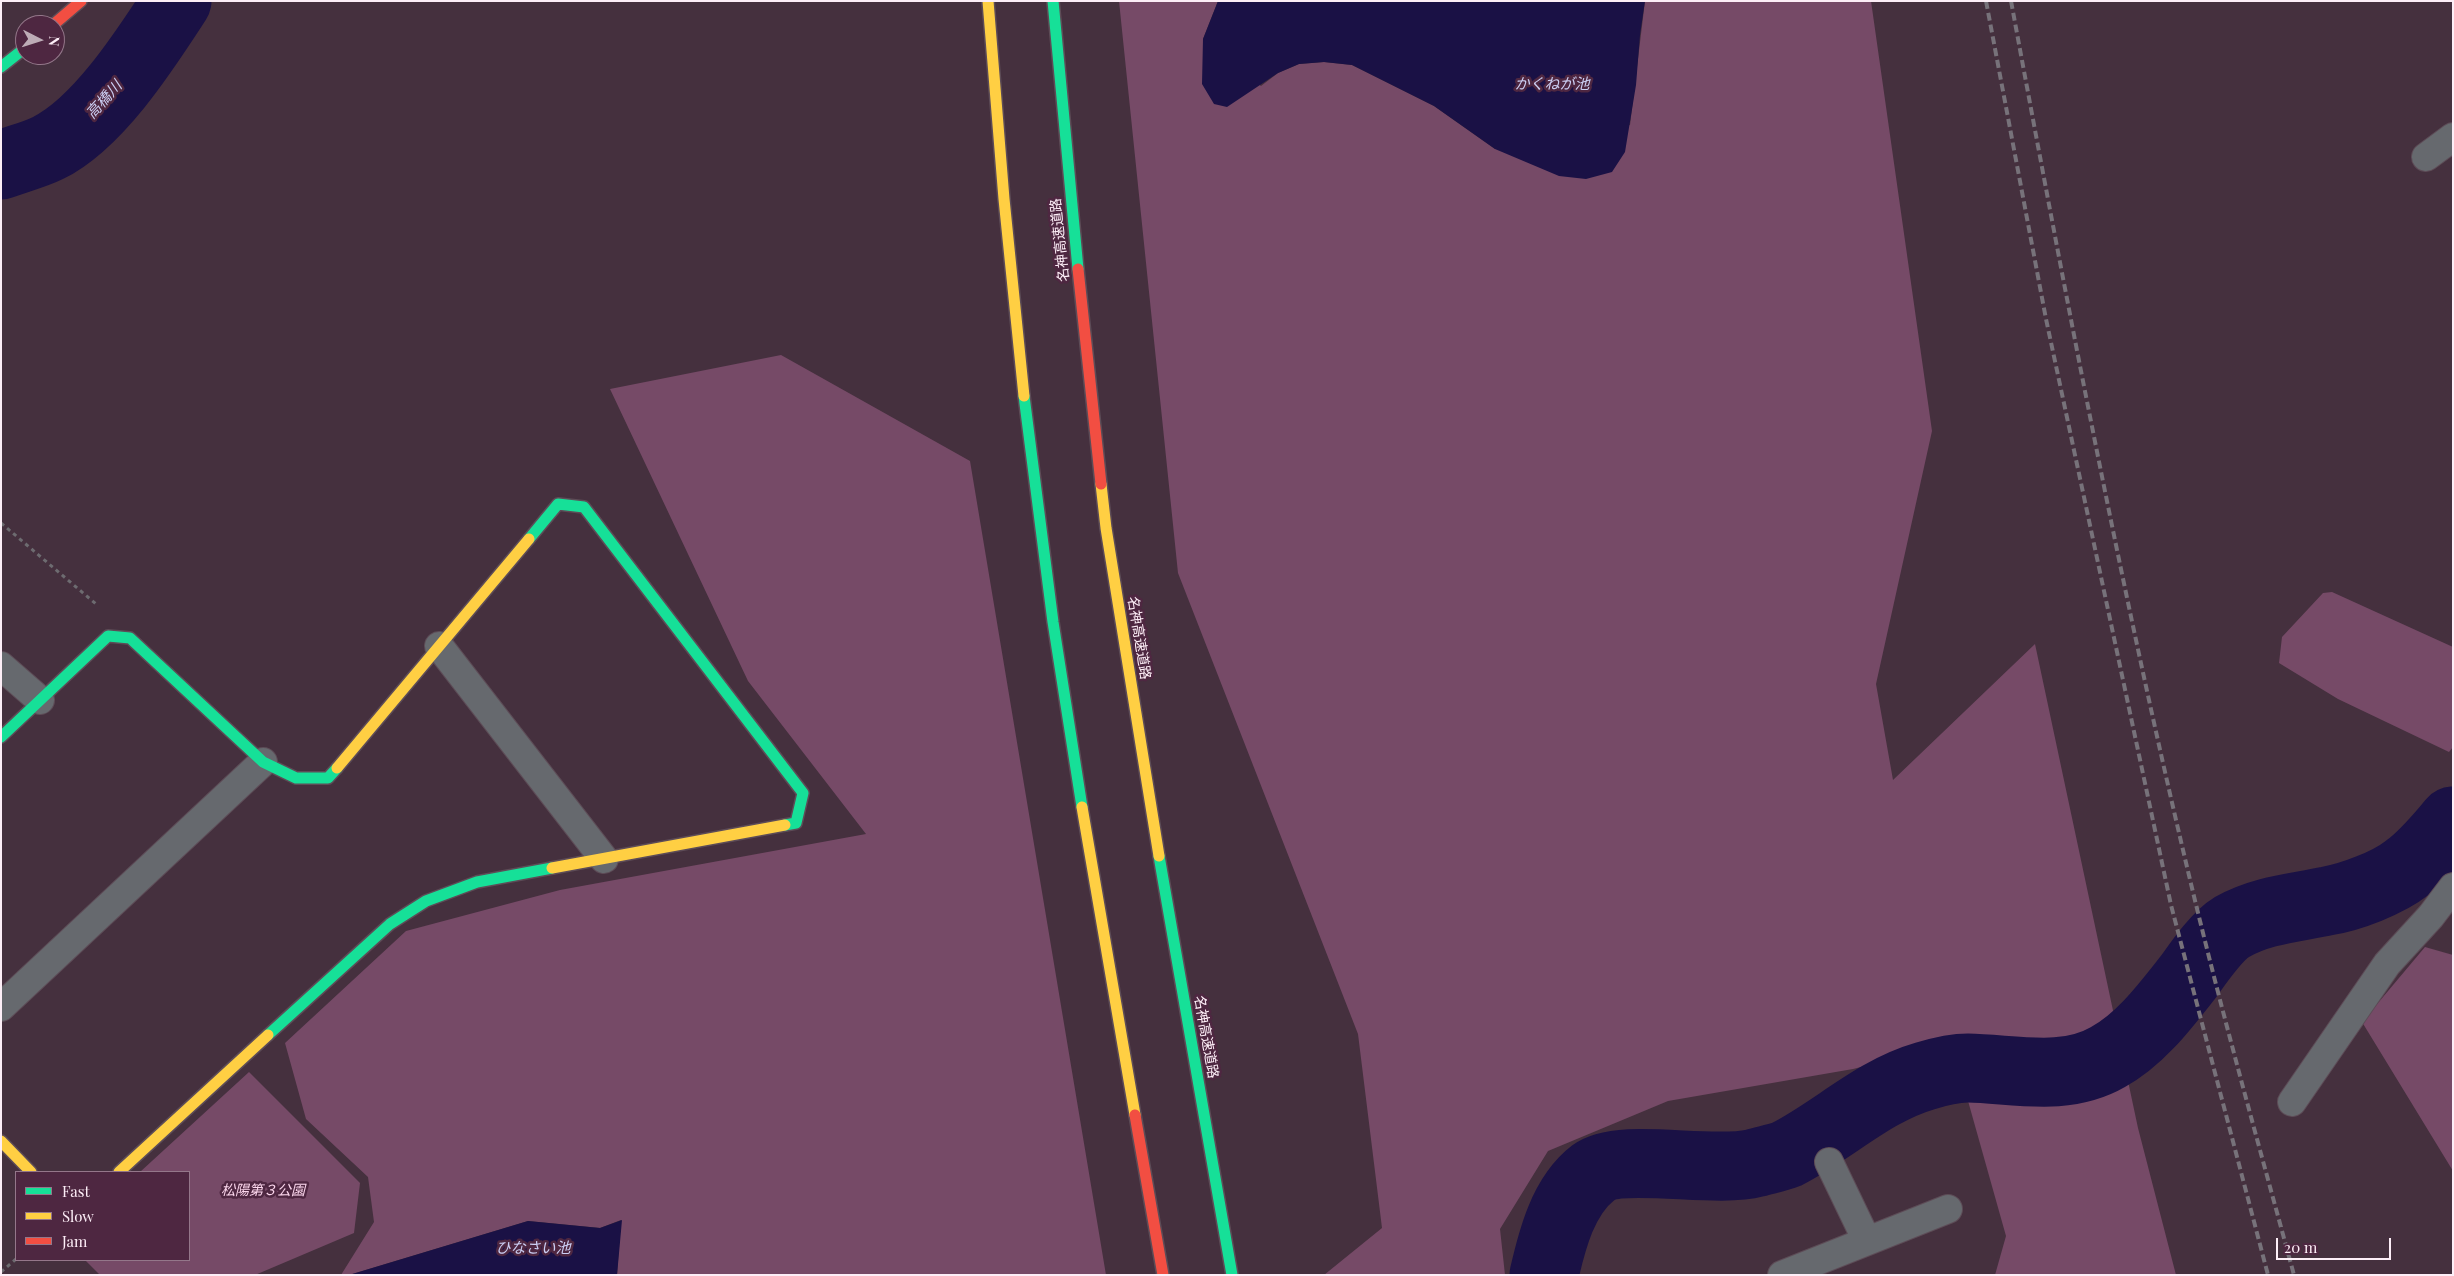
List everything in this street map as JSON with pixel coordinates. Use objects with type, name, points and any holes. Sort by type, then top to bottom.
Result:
[{"type":"main road","points":[[65,15],[81,1]]},
{"type":"main road","points":[[988,1],[1004,222],[1040,528],[1098,902],[1163,1275]]},
{"type":"main road","name":"名神高速道路","points":[[1054,1],[1072,217],[1106,528],[1168,909],[1232,1275]]},
{"type":"main road","points":[[1,67],[15,56]]},
{"type":"main road","points":[[1,737],[108,636],[130,638],[264,762],[296,778],[328,778],[558,504],[584,507],[803,793],[796,823],[477,882],[426,901],[390,924],[120,1171]]},
{"type":"main road","points":[[1,1141],[30,1171]]},
{"type":"street","points":[[2426,157],[2453,138]]},
{"type":"street","points":[[439,646],[604,859]]},
{"type":"street","points":[[1,666],[40,700]]},
{"type":"street","points":[[1,1007],[264,762]]},
{"type":"street","points":[[2292,1102],[2387,964],[2431,916],[2453,887]]},
{"type":"street","points":[[1829,1162],[1867,1241]]},
{"type":"street","points":[[1782,1275],[1948,1209]]},
{"type":"path","points":[[1,523],[106,613],[108,636]]},
{"type":"path","points":[[1,1272],[15,1259]]},
{"type":"green space","points":[[1119,1],[1218,1],[1203,39],[1261,86],[1278,73],[1299,64],[1324,62],[1352,65],[1434,106],[1495,149],[1630,125],[1645,1],[1871,1],[1932,431],[1876,684],[1893,780],[2035,644],[2138,1128],[2176,1275],[1995,1275],[2006,1236],[1952,1044],[1853,1069],[1668,1101],[1548,1151],[1500,1229],[1505,1275],[1324,1275],[1382,1228],[1358,1034],[1178,573]]},
{"type":"green space","points":[[781,355],[970,461],[1106,1275],[617,1275],[621,1220],[600,1228],[528,1221],[349,1275],[341,1275],[374,1222],[368,1177],[306,1119],[285,1043],[406,931],[560,890],[866,834],[748,681],[610,389]]},
{"type":"green space","points":[[2332,592],[2453,647],[2453,747],[2449,752],[2338,699],[2279,663],[2282,637],[2323,593]]},
{"type":"green space","points":[[2425,947],[2453,955],[2453,1171],[2362,1022]]},
{"type":"green space","name":"松陽第３公園","points":[[249,1072],[360,1183],[354,1233],[255,1275],[100,1275],[86,1261],[190,1261],[190,1171],[141,1171]]},
{"type":"water","name":"かくねが池","points":[[1218,1],[1645,1],[1636,85],[1625,152],[1612,172],[1586,179],[1559,176],[1495,149],[1434,106],[1352,65],[1324,62],[1299,64],[1278,73],[1227,107],[1214,104],[1202,84],[1203,39]]},
{"type":"water","name":"ひなさい池","points":[[622,1220],[617,1275],[349,1275],[528,1221],[600,1228]]},
{"type":"waterway","name":"高橋川","points":[[1,165],[48,148],[67,136],[85,121],[120,82],[177,1]]},
{"type":"waterway","points":[[1544,1275],[1555,1233],[1566,1206],[1593,1173],[1606,1167],[1624,1164],[1737,1166],[1779,1157],[1804,1144],[1888,1091],[1925,1076],[1941,1072],[1968,1068],[2022,1072],[2057,1072],[2092,1065],[2120,1050],[2142,1031],[2226,931],[2243,921],[2267,913],[2337,899],[2380,884],[2414,863],[2432,846],[2453,821]]},
{"type":"railway","points":[[1986,1],[2046,319],[2171,905],[2268,1275]]},
{"type":"railway","points":[[2011,1],[2118,557],[2166,778],[2216,985],[2294,1275]]},
{"type":"traffic: fast","points":[[1053,1],[1078,269]]},
{"type":"traffic: fast","points":[[1,67],[15,56]]},
{"type":"traffic: fast","points":[[1024,396],[1053,622],[1082,807]]},
{"type":"traffic: fast","points":[[529,539],[558,504],[584,507],[803,793],[796,823],[785,825]]},
{"type":"traffic: fast","points":[[1,737],[108,636],[130,638],[263,762],[296,778],[328,778],[337,768]]},
{"type":"traffic: fast","points":[[1159,856],[1232,1275]]},
{"type":"traffic: fast","points":[[268,1035],[390,924],[426,901],[477,882],[552,868]]},
{"type":"traffic: slow","points":[[988,1],[1004,199],[1024,396]]},
{"type":"traffic: slow","points":[[1101,484],[1106,528],[1159,856]]},
{"type":"traffic: slow","points":[[337,768],[529,539]]},
{"type":"traffic: slow","points":[[1082,807],[1135,1115]]},
{"type":"traffic: slow","points":[[552,868],[785,825]]},
{"type":"traffic: slow","points":[[120,1171],[268,1035]]},
{"type":"traffic: slow","points":[[1,1141],[30,1171]]},
{"type":"traffic: jam","points":[[65,15],[81,1]]},
{"type":"traffic: jam","points":[[1078,269],[1101,484]]},
{"type":"traffic: jam","points":[[1135,1115],[1163,1275]]}]
